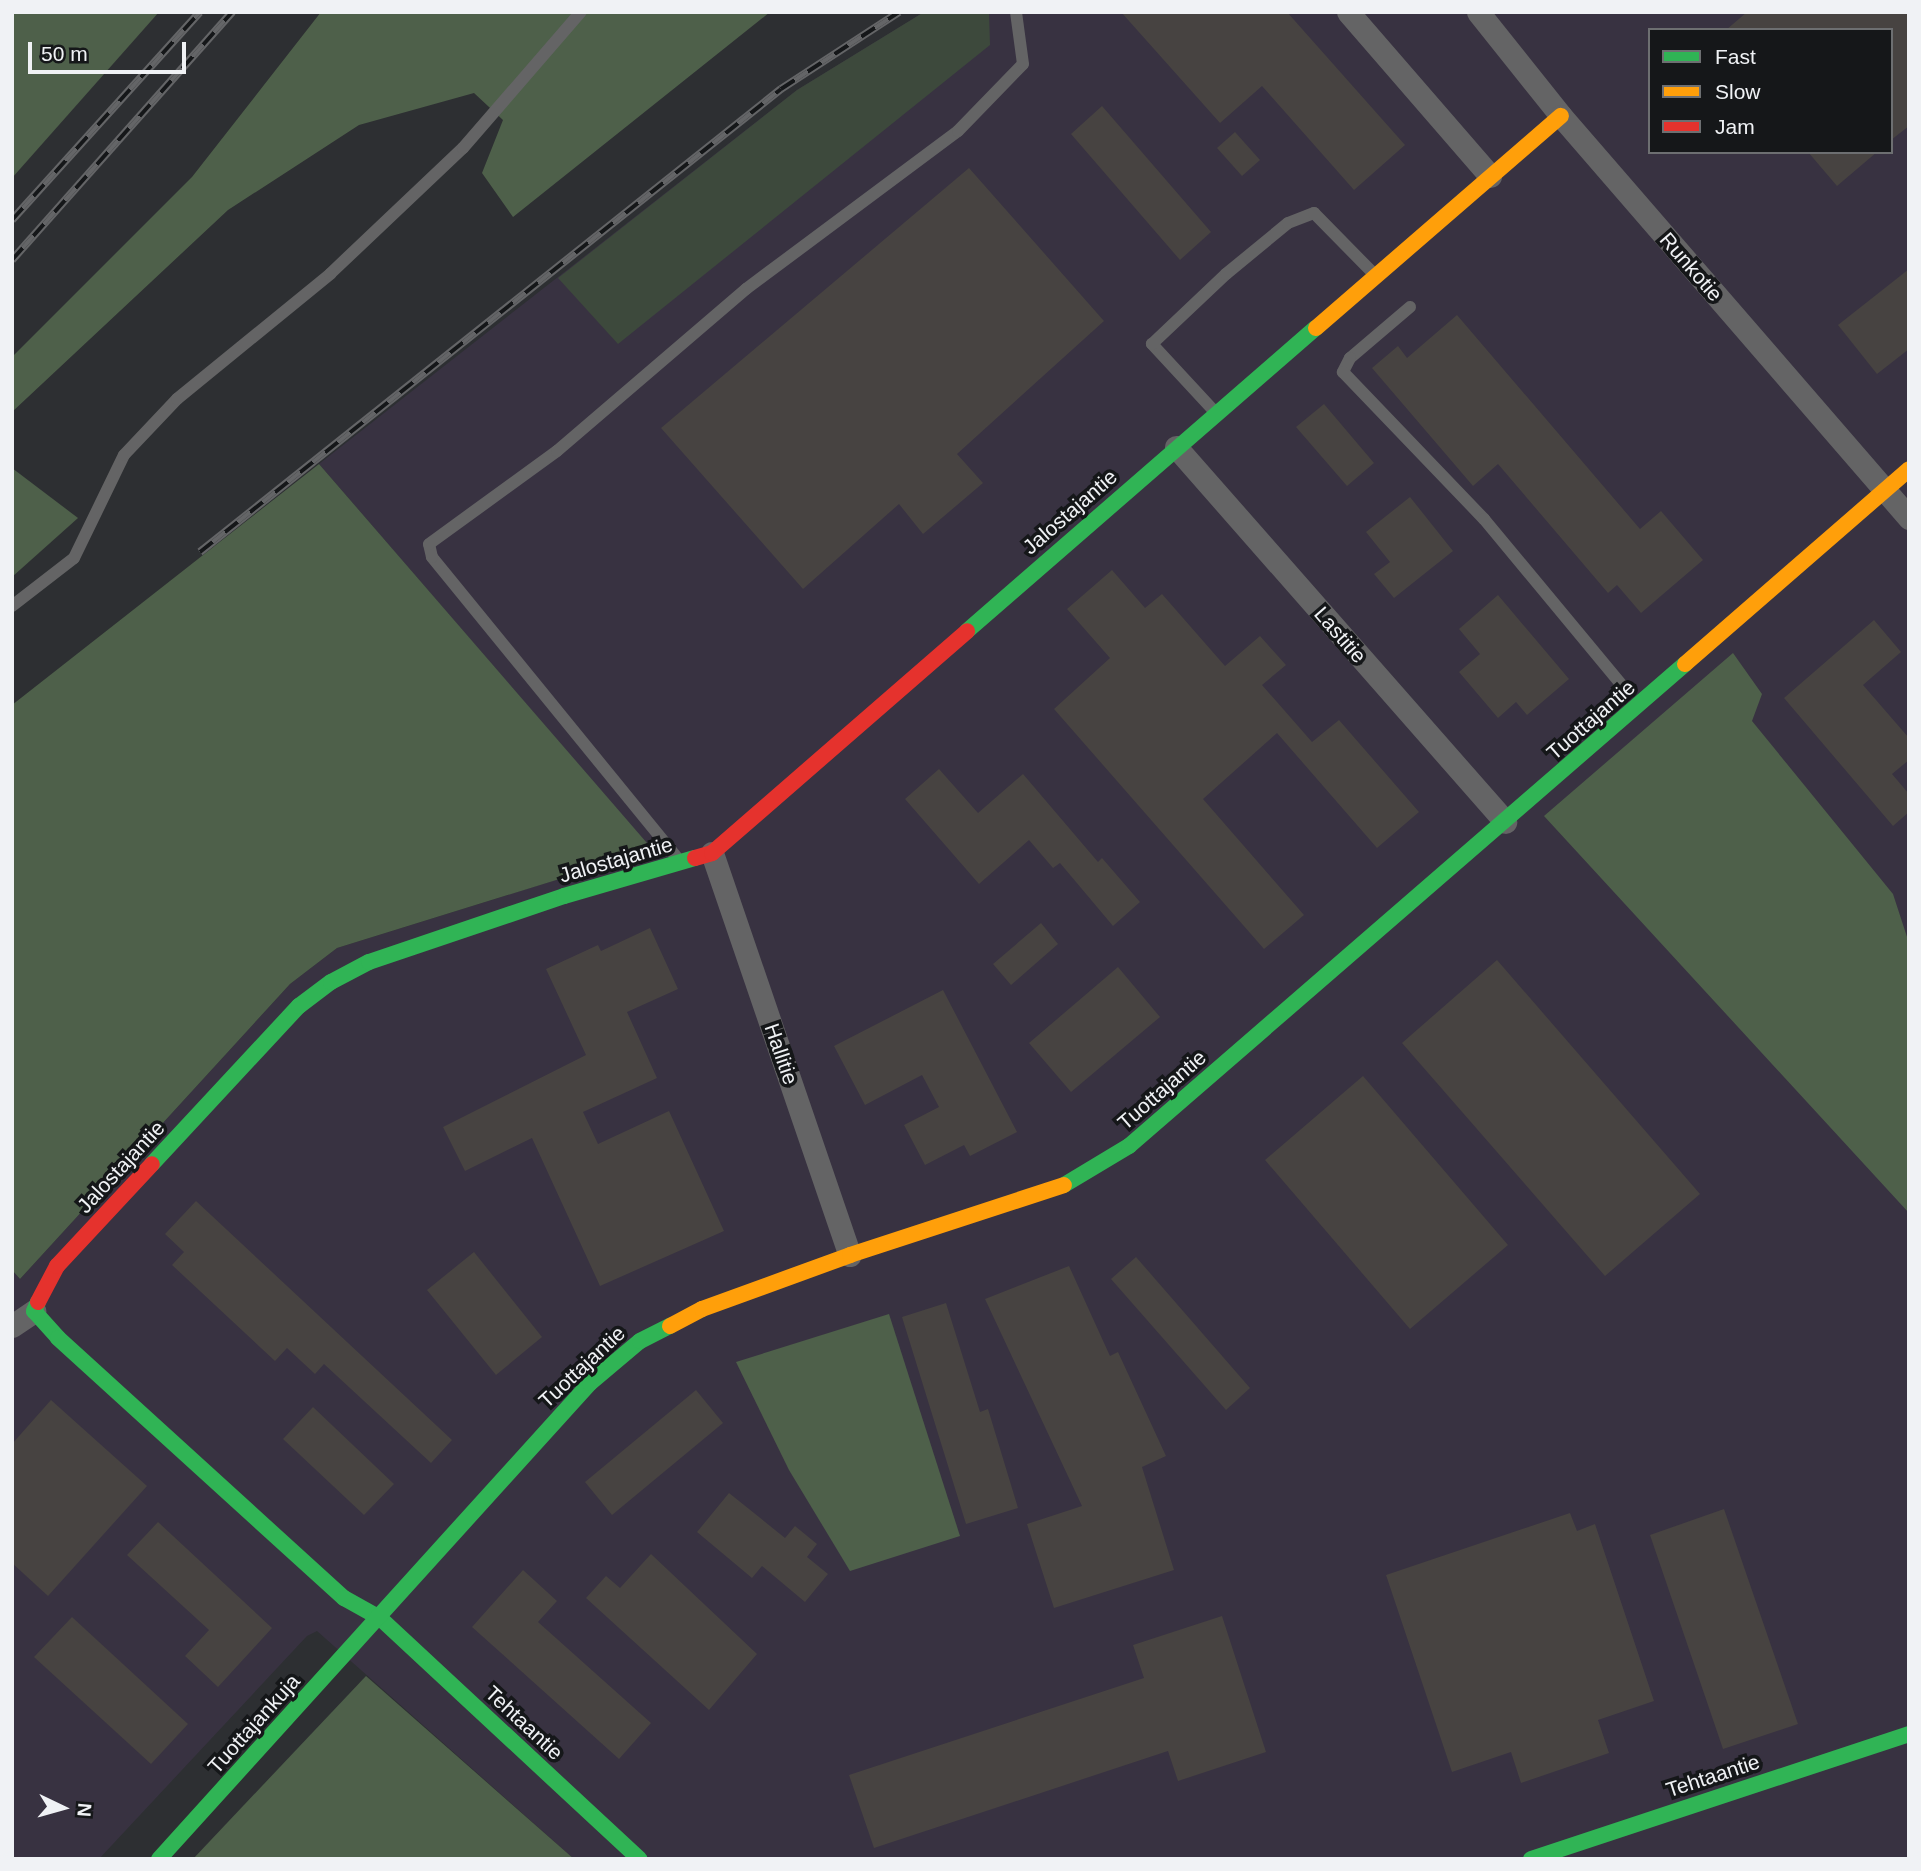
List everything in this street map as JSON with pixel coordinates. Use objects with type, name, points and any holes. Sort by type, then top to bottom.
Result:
[{"type":"street","points":[[1348,12],[1490,176]]},
{"type":"street","name":"Runkotie","points":[[1478,12],[1561,116],[1909,518]]},
{"type":"street","name":"Jalostajantie","points":[[34,1311],[57,1266],[299,1006],[331,982],[369,962],[712,853],[1176,447],[1561,116]]},
{"type":"street","name":"Lastitie","points":[[1176,447],[1505,822]]},
{"type":"street","name":"Tuottajantie","points":[[380,1618],[518,1459],[590,1382],[640,1341],[702,1309],[850,1255],[1021,1202],[1092,1171],[1129,1146],[1909,469]]},
{"type":"street","name":"Hallitie","points":[[712,853],[850,1255]]},
{"type":"street","points":[[12,1326],[34,1311],[58,1338],[345,1598],[380,1618]]},
{"type":"street","name":"Tuottajankuja","points":[[159,1859],[380,1618]]},
{"type":"street","name":"Tehtaantie","points":[[380,1618],[639,1859]]},
{"type":"street","name":"Tehtaantie","points":[[1531,1859],[1909,1734]]},
{"type":"lane","points":[[12,606],[74,558],[124,455],[168,408],[330,274],[463,148],[581,12]]},
{"type":"lane","points":[[681,862],[432,556],[429,544],[557,451],[746,289],[958,131],[1023,64],[1016,12]]},
{"type":"lane","points":[[1216,413],[1152,344],[1226,274],[1288,223],[1314,213],[1376,275]]},
{"type":"lane","points":[[1410,307],[1350,358],[1343,372],[1484,519],[1626,690]]},
{"type":"shaded area","points":[[924,12],[1909,12],[1909,1859],[574,1859],[317,1631],[307,1636],[99,1859],[12,1859],[12,1270],[20,1279],[290,984],[337,948],[652,850],[319,464],[797,90]]},
{"type":"green space","points":[[12,12],[159,12],[12,178]]},
{"type":"green space","points":[[321,12],[770,12],[513,217],[482,173],[503,120],[474,93],[359,125],[228,210],[12,412],[12,357],[192,177]]},
{"type":"green space","points":[[924,12],[989,12],[990,45],[618,344],[558,278],[797,90]]},
{"type":"green space","points":[[319,464],[653,850],[337,948],[290,984],[20,1279],[12,1270],[12,705]]},
{"type":"green space","points":[[12,468],[78,518],[12,577]]},
{"type":"green space","points":[[1733,653],[1762,694],[1752,721],[1893,894],[1909,943],[1909,1213],[1544,816]]},
{"type":"green space","points":[[889,1314],[960,1536],[850,1571],[789,1470],[736,1362]]},
{"type":"green space","points":[[366,1676],[574,1859],[193,1859]]},
{"type":"building","points":[[1121,12],[1287,12],[1405,145],[1354,190],[1262,86],[1220,123]]},
{"type":"building","points":[[1747,12],[1909,12],[1909,126],[1893,138],[1893,28],[1728,28]]},
{"type":"building","points":[[1102,106],[1211,232],[1180,260],[1071,134]]},
{"type":"building","points":[[1235,132],[1260,160],[1242,176],[1217,148]]},
{"type":"building","points":[[1810,154],[1875,154],[1837,186]]},
{"type":"building","points":[[969,168],[1104,321],[957,454],[983,483],[923,534],[899,504],[803,589],[661,428]]},
{"type":"building","points":[[1909,269],[1909,349],[1877,374],[1838,325]]},
{"type":"building","points":[[1457,315],[1640,529],[1661,511],[1703,560],[1641,613],[1617,585],[1608,593],[1498,464],[1473,486],[1372,368],[1398,346],[1407,358]]},
{"type":"building","points":[[1324,404],[1374,463],[1347,486],[1296,427]]},
{"type":"building","points":[[1410,497],[1453,551],[1394,598],[1374,574],[1390,562],[1366,532]]},
{"type":"building","points":[[1112,570],[1145,608],[1162,594],[1225,666],[1260,636],[1286,665],[1262,685],[1312,742],[1339,720],[1419,812],[1377,848],[1277,733],[1203,799],[1304,915],[1264,949],[1054,709],[1110,658],[1067,609]]},
{"type":"building","points":[[1498,595],[1569,679],[1527,715],[1516,702],[1498,718],[1459,672],[1480,654],[1459,629]]},
{"type":"building","points":[[1874,620],[1901,652],[1863,685],[1909,738],[1909,760],[1892,774],[1909,794],[1909,812],[1893,826],[1784,698]]},
{"type":"building","points":[[939,769],[978,813],[1023,774],[1098,862],[1102,858],[1140,902],[1113,926],[1060,863],[1053,868],[1029,840],[979,884],[905,799]]},
{"type":"building","points":[[1041,923],[1058,944],[1011,985],[993,964]]},
{"type":"building","points":[[650,928],[678,989],[627,1012],[657,1078],[583,1112],[598,1144],[669,1111],[724,1231],[600,1286],[532,1138],[465,1171],[443,1127],[586,1055],[546,969],[598,945],[601,951]]},
{"type":"building","points":[[1497,960],[1700,1194],[1605,1276],[1402,1043]]},
{"type":"building","points":[[1118,967],[1160,1017],[1071,1092],[1029,1043]]},
{"type":"building","points":[[943,990],[1017,1132],[970,1156],[964,1145],[925,1165],[904,1125],[939,1107],[922,1075],[865,1105],[834,1046]]},
{"type":"building","points":[[1363,1076],[1508,1245],[1410,1329],[1265,1160]]},
{"type":"building","points":[[196,1201],[452,1440],[431,1463],[324,1364],[315,1374],[287,1348],[275,1361],[172,1265],[184,1252],[165,1234]]},
{"type":"building","points":[[474,1252],[542,1337],[496,1375],[427,1290]]},
{"type":"building","points":[[1136,1257],[1250,1388],[1226,1410],[1111,1279]]},
{"type":"building","points":[[1069,1266],[1110,1356],[1118,1352],[1166,1456],[1142,1467],[1174,1570],[1054,1608],[1027,1524],[1082,1506],[985,1299]]},
{"type":"building","points":[[946,1303],[980,1412],[988,1409],[1018,1508],[966,1524],[902,1317]]},
{"type":"building","points":[[696,1390],[723,1423],[612,1515],[585,1482]]},
{"type":"building","points":[[51,1400],[147,1486],[48,1596],[12,1563],[12,1444]]},
{"type":"building","points":[[313,1407],[394,1484],[364,1515],[283,1439]]},
{"type":"building","points":[[729,1493],[785,1538],[795,1526],[817,1544],[807,1557],[828,1574],[805,1602],[762,1566],[752,1578],[697,1532]]},
{"type":"building","points":[[1724,1509],[1798,1724],[1723,1749],[1650,1535]]},
{"type":"building","points":[[1570,1513],[1577,1531],[1595,1524],[1654,1701],[1598,1720],[1609,1753],[1521,1783],[1511,1752],[1452,1772],[1386,1575]]},
{"type":"building","points":[[158,1522],[272,1628],[218,1687],[185,1656],[209,1630],[127,1555]]},
{"type":"building","points":[[651,1554],[757,1654],[709,1710],[586,1598],[606,1576],[620,1588]]},
{"type":"building","points":[[523,1570],[557,1601],[538,1622],[651,1723],[619,1759],[472,1627]]},
{"type":"building","points":[[1222,1616],[1266,1752],[1178,1781],[1168,1751],[874,1848],[849,1775],[1144,1678],[1133,1645]]},
{"type":"building","points":[[72,1617],[188,1724],[151,1764],[34,1657]]},
{"type":"railway","points":[[12,220],[200,12]]},
{"type":"railway","points":[[12,260],[232,12]]},
{"type":"railway","points":[[200,552],[781,89],[899,12]]},
{"type":"traffic: fast","points":[[967,631],[1316,328]]},
{"type":"traffic: fast","points":[[1064,1185],[1129,1146],[1685,664]]},
{"type":"traffic: fast","points":[[152,1164],[299,1006],[331,982],[369,962],[564,896],[695,858]]},
{"type":"traffic: fast","points":[[38,1302],[34,1311],[58,1338],[344,1598],[380,1618],[639,1859]]},
{"type":"traffic: fast","points":[[159,1859],[590,1383],[640,1341],[670,1326]]},
{"type":"traffic: fast","points":[[1531,1859],[1909,1734]]},
{"type":"traffic: slow","points":[[1316,328],[1561,116]]},
{"type":"traffic: slow","points":[[1685,664],[1909,469]]},
{"type":"traffic: slow","points":[[670,1326],[702,1309],[850,1255],[1064,1185]]},
{"type":"traffic: jam","points":[[695,858],[712,853],[967,631]]},
{"type":"traffic: jam","points":[[38,1302],[57,1266],[152,1164]]}]
